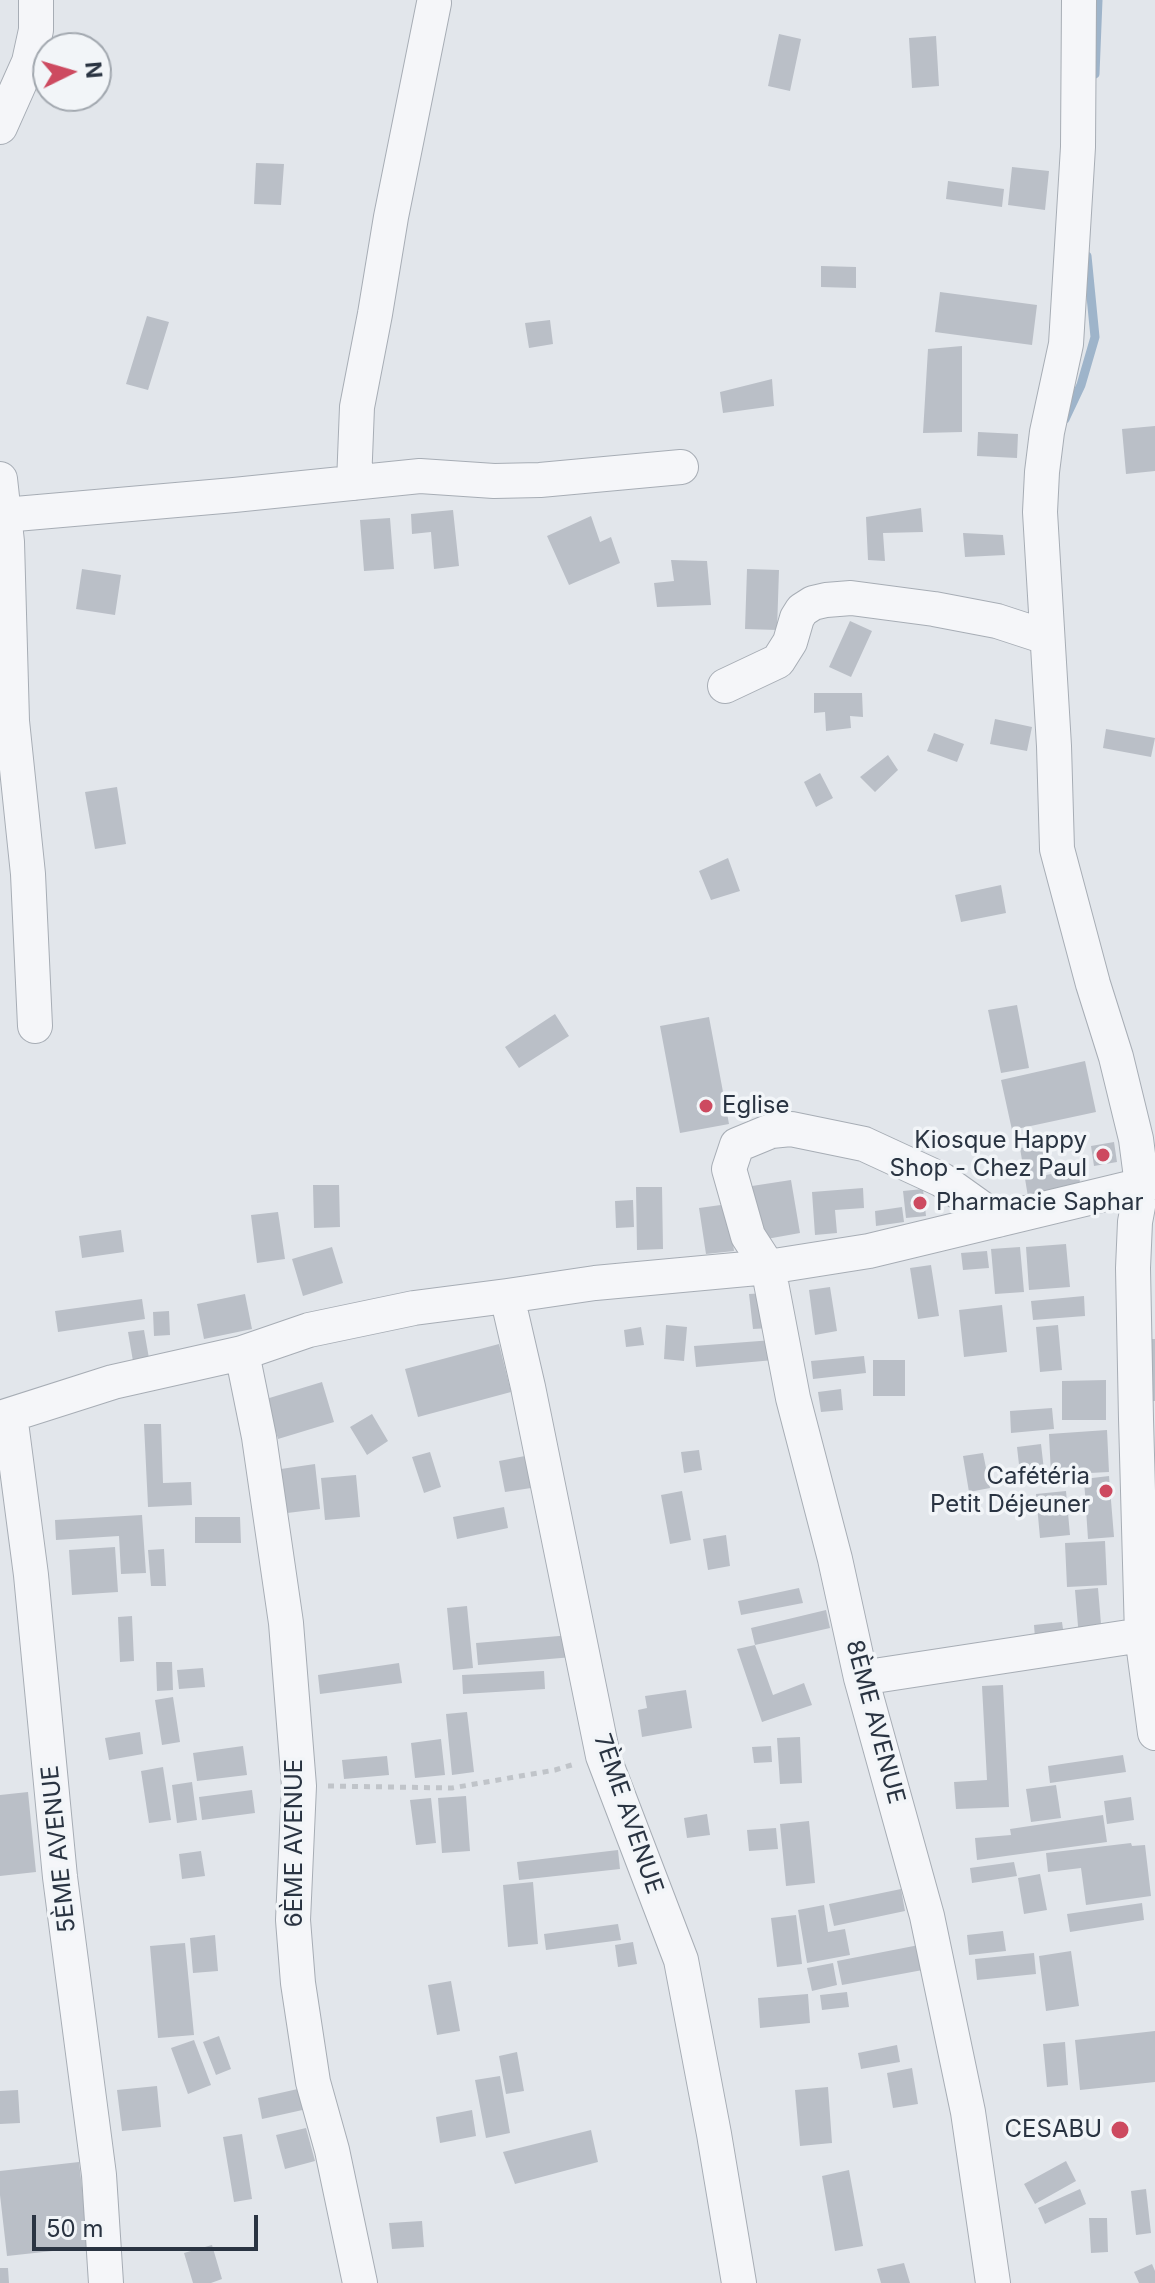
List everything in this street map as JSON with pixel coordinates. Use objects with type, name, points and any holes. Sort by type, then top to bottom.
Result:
[{"type":"street","points":[[0,127],[29,62],[36,30],[36,0]]},
{"type":"street","points":[[1079,0],[1078,147],[1066,344],[1047,432],[1040,512],[1057,849],[1148,1183],[1135,1222],[1133,1268],[1142,1635],[1155,1733]]},
{"type":"street","points":[[354,483],[357,407],[434,3]]},
{"type":"street","points":[[4,515],[420,476],[494,481],[540,480],[681,467]]},
{"type":"street","points":[[0,479],[7,542],[12,721],[28,874],[35,1026]]},
{"type":"street","points":[[725,686],[778,661],[790,642],[802,610],[826,600],[851,598],[934,609],[997,621],[1046,637]]},
{"type":"street","name":"8ÈME AVENUE","points":[[993,2283],[968,2112],[927,1916],[861,1678],[835,1559],[793,1398],[768,1267],[748,1236],[729,1169],[737,1145],[771,1131],[791,1129],[864,1144],[942,1180],[998,1220]]},
{"type":"street","points":[[5,1417],[113,1382],[242,1353],[309,1330],[369,1317],[595,1283],[768,1267],[869,1251],[1148,1183]]},
{"type":"street","name":"7ÈME AVENUE","points":[[507,1296],[603,1756],[681,1960],[739,2283]]},
{"type":"street","name":"6ÈME AVENUE","points":[[242,1353],[259,1437],[286,1623],[299,1786],[293,1920],[298,1983],[313,2082],[332,2150],[360,2283]]},
{"type":"street","name":"5ÈME AVENUE","points":[[5,1417],[33,1590],[60,1877],[99,2175],[106,2283]]},
{"type":"street","points":[[861,1678],[1142,1635]]},
{"type":"path","points":[[299,1786],[452,1788],[555,1770],[603,1756]]},
{"type":"building","points":[[779,34],[801,39],[790,91],[768,86]]},
{"type":"building","points":[[936,36],[939,86],[912,88],[909,38]]},
{"type":"building","points":[[256,163],[284,164],[281,205],[254,204]]},
{"type":"building","points":[[1012,167],[1049,171],[1045,210],[1008,205]]},
{"type":"building","points":[[948,181],[1004,189],[1002,207],[946,199]]},
{"type":"building","points":[[821,266],[856,267],[856,288],[821,287]]},
{"type":"building","points":[[940,292],[1037,305],[1032,345],[935,332]]},
{"type":"building","points":[[147,316],[169,322],[148,390],[126,384]]},
{"type":"building","points":[[550,320],[553,344],[529,348],[525,323]]},
{"type":"building","points":[[962,346],[962,432],[923,433],[928,349]]},
{"type":"building","points":[[772,379],[774,406],[723,413],[720,392]]},
{"type":"building","points":[[1155,426],[1155,471],[1126,474],[1122,429]]},
{"type":"building","points":[[978,432],[1018,434],[1017,458],[977,456]]},
{"type":"building","points":[[921,508],[923,532],[883,533],[885,561],[868,560],[866,517]]},
{"type":"building","points":[[453,510],[459,566],[434,569],[431,532],[412,534],[411,514]]},
{"type":"building","points":[[591,516],[600,542],[611,537],[620,563],[569,585],[547,536]]},
{"type":"building","points":[[390,518],[394,569],[364,571],[360,520]]},
{"type":"building","points":[[963,533],[1003,535],[1005,555],[965,557]]},
{"type":"building","points":[[671,560],[707,561],[711,605],[657,607],[654,583],[674,581]]},
{"type":"building","points":[[82,569],[121,575],[115,615],[76,609]]},
{"type":"building","points":[[747,569],[779,570],[777,630],[745,629]]},
{"type":"building","points":[[850,621],[872,631],[851,677],[829,667]]},
{"type":"building","points":[[814,693],[862,693],[863,717],[850,716],[851,728],[826,731],[825,712],[814,713]]},
{"type":"building","points":[[995,719],[1032,727],[1027,751],[990,744]]},
{"type":"building","points":[[1106,729],[1155,738],[1151,757],[1103,748]]},
{"type":"building","points":[[934,733],[964,744],[957,762],[927,751]]},
{"type":"building","points":[[888,755],[898,770],[875,792],[860,777]]},
{"type":"building","points":[[820,773],[833,798],[816,807],[804,782]]},
{"type":"building","points":[[117,787],[126,844],[95,849],[85,792]]},
{"type":"building","points":[[728,858],[740,891],[711,900],[699,871]]},
{"type":"building","points":[[1001,885],[1006,913],[961,922],[955,895]]},
{"type":"building","points":[[1017,1005],[1029,1068],[1001,1073],[988,1010]]},
{"type":"building","points":[[555,1014],[569,1036],[519,1068],[505,1047]]},
{"type":"building","points":[[709,1017],[729,1124],[680,1133],[660,1026]]},
{"type":"building","points":[[1085,1061],[1096,1112],[1012,1130],[1001,1080]]},
{"type":"building","points":[[1114,1142],[1117,1162],[1094,1166],[1091,1146]]},
{"type":"building","points":[[1042,1145],[1046,1175],[1078,1169],[1081,1189],[1028,1197],[1020,1148]]},
{"type":"building","points":[[791,1180],[800,1233],[761,1240],[752,1186]]},
{"type":"building","points":[[313,1185],[339,1185],[340,1227],[314,1228]]},
{"type":"building","points":[[636,1187],[662,1187],[663,1249],[637,1250]]},
{"type":"building","points":[[863,1188],[864,1208],[835,1210],[837,1233],[815,1235],[812,1192]]},
{"type":"building","points":[[923,1189],[926,1216],[906,1218],[903,1191]]},
{"type":"building","points":[[633,1200],[634,1227],[616,1228],[615,1201]]},
{"type":"building","points":[[728,1204],[734,1251],[706,1254],[699,1208]]},
{"type":"building","points":[[902,1207],[904,1222],[876,1226],[875,1211]]},
{"type":"building","points":[[278,1212],[285,1259],[257,1263],[251,1215]]},
{"type":"building","points":[[121,1230],[124,1252],[82,1258],[79,1236]]},
{"type":"building","points":[[1066,1244],[1070,1287],[1029,1290],[1026,1247]]},
{"type":"building","points":[[332,1247],[343,1283],[303,1296],[292,1259]]},
{"type":"building","points":[[1020,1247],[1024,1292],[995,1294],[991,1249]]},
{"type":"building","points":[[987,1251],[989,1268],[963,1270],[961,1253]]},
{"type":"building","points":[[931,1265],[939,1316],[918,1319],[910,1268]]},
{"type":"building","points":[[830,1287],[837,1331],[815,1335],[809,1290]]},
{"type":"building","points":[[766,1293],[770,1328],[753,1329],[749,1294]]},
{"type":"building","points":[[245,1294],[252,1329],[204,1339],[197,1304]]},
{"type":"building","points":[[1084,1296],[1085,1316],[1033,1320],[1031,1301]]},
{"type":"building","points":[[142,1299],[145,1319],[58,1332],[55,1311]]},
{"type":"building","points":[[1002,1305],[1007,1352],[964,1357],[959,1310]]},
{"type":"building","points":[[169,1311],[170,1335],[154,1336],[153,1312]]},
{"type":"building","points":[[666,1325],[687,1327],[684,1361],[664,1359]]},
{"type":"building","points":[[1058,1325],[1062,1370],[1040,1372],[1036,1327]]},
{"type":"building","points":[[641,1327],[644,1345],[626,1347],[624,1330]]},
{"type":"building","points":[[144,1330],[150,1364],[134,1367],[128,1332]]},
{"type":"building","points":[[1150,1339],[1155,1339],[1155,1401],[1152,1401]]},
{"type":"building","points":[[773,1340],[774,1360],[696,1367],[694,1346]]},
{"type":"building","points":[[499,1344],[511,1392],[418,1417],[405,1369]]},
{"type":"building","points":[[864,1356],[866,1373],[813,1379],[811,1361]]},
{"type":"building","points":[[873,1360],[905,1360],[905,1396],[873,1396]]},
{"type":"building","points":[[1106,1380],[1106,1420],[1062,1420],[1062,1381]]},
{"type":"building","points":[[322,1382],[334,1422],[278,1439],[266,1399]]},
{"type":"building","points":[[841,1389],[843,1410],[821,1412],[818,1392]]},
{"type":"building","points":[[1052,1408],[1054,1429],[1011,1433],[1010,1411]]},
{"type":"building","points":[[372,1414],[388,1441],[367,1455],[350,1427]]},
{"type":"building","points":[[144,1424],[161,1424],[163,1483],[191,1482],[192,1505],[148,1507]]},
{"type":"building","points":[[1107,1430],[1109,1472],[1051,1475],[1049,1434]]},
{"type":"building","points":[[1041,1444],[1045,1479],[1021,1482],[1017,1447]]},
{"type":"building","points":[[699,1450],[702,1470],[684,1473],[681,1452]]},
{"type":"building","points":[[430,1452],[441,1487],[424,1493],[412,1457]]},
{"type":"building","points":[[983,1453],[990,1488],[969,1492],[963,1456]]},
{"type":"building","points":[[525,1456],[531,1488],[505,1492],[499,1461]]},
{"type":"building","points":[[315,1464],[320,1509],[279,1514],[274,1470]]},
{"type":"building","points":[[356,1475],[360,1517],[325,1520],[321,1478]]},
{"type":"building","points":[[1109,1476],[1114,1537],[1088,1539],[1084,1479]]},
{"type":"building","points":[[682,1491],[691,1540],[670,1544],[661,1495]]},
{"type":"building","points":[[1066,1491],[1070,1535],[1040,1538],[1036,1494]]},
{"type":"building","points":[[504,1507],[508,1528],[457,1539],[453,1517]]},
{"type":"building","points":[[142,1515],[146,1573],[121,1574],[119,1536],[56,1540],[55,1520]]},
{"type":"building","points":[[195,1517],[240,1517],[241,1543],[195,1543]]},
{"type":"building","points":[[726,1535],[730,1566],[708,1570],[703,1539]]},
{"type":"building","points":[[1105,1541],[1107,1585],[1067,1587],[1065,1543]]},
{"type":"building","points":[[115,1547],[118,1592],[72,1595],[69,1550]]},
{"type":"building","points":[[164,1549],[166,1586],[151,1586],[148,1550]]},
{"type":"building","points":[[799,1588],[803,1603],[741,1615],[738,1601]]},
{"type":"building","points":[[1098,1588],[1102,1636],[1079,1638],[1075,1590]]},
{"type":"building","points":[[467,1606],[473,1668],[453,1670],[447,1608]]},
{"type":"building","points":[[826,1610],[830,1628],[755,1645],[751,1628]]},
{"type":"building","points":[[132,1616],[134,1661],[120,1662],[118,1617]]},
{"type":"building","points":[[1062,1622],[1064,1636],[1035,1638],[1034,1625]]},
{"type":"building","points":[[571,1635],[573,1657],[478,1665],[476,1643]]},
{"type":"building","points":[[755,1645],[773,1695],[804,1683],[812,1705],[762,1722],[737,1649]]},
{"type":"building","points":[[156,1662],[172,1662],[173,1690],[157,1691]]},
{"type":"building","points":[[399,1663],[402,1683],[320,1694],[318,1675]]},
{"type":"building","points":[[203,1668],[205,1687],[179,1689],[177,1670]]},
{"type":"building","points":[[544,1671],[545,1689],[463,1694],[462,1675]]},
{"type":"building","points":[[1003,1685],[1009,1807],[956,1809],[954,1782],[987,1780],[982,1686]]},
{"type":"building","points":[[686,1690],[692,1728],[642,1737],[638,1710],[647,1708],[645,1696]]},
{"type":"building","points":[[173,1697],[180,1742],[162,1745],[155,1700]]},
{"type":"building","points":[[467,1712],[474,1772],[452,1775],[446,1714]]},
{"type":"building","points":[[140,1732],[143,1754],[109,1760],[105,1738]]},
{"type":"building","points":[[800,1737],[802,1783],[780,1784],[777,1738]]},
{"type":"building","points":[[441,1739],[445,1775],[415,1778],[411,1743]]},
{"type":"building","points":[[243,1746],[247,1775],[197,1781],[193,1753]]},
{"type":"building","points":[[771,1746],[772,1762],[754,1763],[752,1747]]},
{"type":"building","points":[[1123,1755],[1126,1772],[1050,1783],[1048,1766]]},
{"type":"building","points":[[387,1756],[389,1775],[344,1779],[342,1760]]},
{"type":"building","points":[[163,1767],[171,1820],[149,1823],[141,1771]]},
{"type":"building","points":[[192,1782],[197,1820],[177,1823],[172,1785]]},
{"type":"building","points":[[1056,1785],[1061,1818],[1031,1822],[1026,1789]]},
{"type":"building","points":[[252,1790],[255,1813],[202,1820],[199,1797]]},
{"type":"building","points":[[28,1792],[36,1872],[0,1876],[0,1795]]},
{"type":"building","points":[[466,1796],[470,1851],[442,1853],[438,1798]]},
{"type":"building","points":[[1131,1797],[1134,1820],[1107,1824],[1104,1801]]},
{"type":"building","points":[[431,1798],[436,1843],[416,1845],[410,1800]]},
{"type":"building","points":[[707,1814],[710,1835],[687,1838],[684,1818]]},
{"type":"building","points":[[1103,1815],[1107,1842],[977,1860],[975,1838],[1011,1835],[1010,1829]]},
{"type":"building","points":[[809,1821],[815,1883],[786,1886],[780,1824]]},
{"type":"building","points":[[776,1828],[778,1849],[749,1851],[747,1830]]},
{"type":"building","points":[[1131,1843],[1132,1846],[1145,1845],[1151,1896],[1086,1905],[1081,1868],[1048,1872],[1046,1853]]},
{"type":"building","points":[[618,1850],[620,1869],[519,1880],[517,1862]]},
{"type":"building","points":[[201,1851],[205,1876],[182,1879],[179,1854]]},
{"type":"building","points":[[1014,1862],[1017,1876],[972,1883],[970,1868]]},
{"type":"building","points":[[1040,1874],[1047,1910],[1024,1914],[1018,1878]]},
{"type":"building","points":[[533,1882],[538,1944],[508,1947],[503,1885]]},
{"type":"building","points":[[901,1889],[905,1911],[834,1926],[829,1904]]},
{"type":"building","points":[[1142,1903],[1144,1920],[1070,1932],[1067,1914]]},
{"type":"building","points":[[824,1905],[828,1932],[845,1929],[850,1955],[807,1963],[798,1910]]},
{"type":"building","points":[[796,1915],[802,1964],[777,1967],[771,1918]]},
{"type":"building","points":[[618,1924],[621,1940],[546,1950],[544,1934]]},
{"type":"building","points":[[1003,1931],[1006,1951],[969,1955],[967,1935]]},
{"type":"building","points":[[215,1935],[218,1971],[193,1973],[190,1938]]},
{"type":"building","points":[[633,1942],[637,1964],[618,1967],[615,1945]]},
{"type":"building","points":[[185,1943],[194,2035],[158,2038],[150,1946]]},
{"type":"building","points":[[924,1944],[928,1969],[842,1985],[837,1961]]},
{"type":"building","points":[[1071,1951],[1079,2006],[1046,2011],[1039,1956]]},
{"type":"building","points":[[1034,1953],[1036,1974],[977,1980],[975,1959]]},
{"type":"building","points":[[833,1963],[837,1985],[812,1991],[807,1968]]},
{"type":"building","points":[[451,1981],[460,2031],[437,2035],[428,1985]]},
{"type":"building","points":[[847,1992],[849,2007],[822,2010],[820,1995]]},
{"type":"building","points":[[808,1994],[810,2023],[760,2028],[758,1998]]},
{"type":"building","points":[[1155,2031],[1155,2082],[1080,2090],[1075,2040]]},
{"type":"building","points":[[219,2036],[231,2069],[216,2075],[203,2042]]},
{"type":"building","points":[[194,2040],[211,2085],[188,2094],[171,2048]]},
{"type":"building","points":[[1065,2042],[1068,2085],[1047,2087],[1043,2044]]},
{"type":"building","points":[[897,2045],[900,2062],[861,2069],[858,2053]]},
{"type":"building","points":[[517,2052],[524,2091],[506,2094],[499,2056]]},
{"type":"building","points":[[912,2068],[918,2104],[893,2108],[887,2073]]},
{"type":"building","points":[[500,2076],[510,2133],[486,2138],[475,2080]]},
{"type":"building","points":[[157,2086],[161,2127],[122,2131],[117,2090]]},
{"type":"building","points":[[311,2086],[316,2107],[262,2119],[258,2098]]},
{"type":"building","points":[[828,2087],[832,2143],[800,2146],[795,2090]]},
{"type":"building","points":[[18,2090],[20,2123],[0,2124],[0,2091]]},
{"type":"building","points":[[472,2110],[476,2136],[440,2143],[436,2117]]},
{"type":"building","points":[[306,2128],[315,2161],[285,2169],[276,2135]]},
{"type":"building","points":[[591,2130],[598,2162],[515,2184],[503,2152]]},
{"type":"building","points":[[242,2134],[252,2199],[234,2202],[223,2137]]},
{"type":"building","points":[[1066,2161],[1076,2181],[1035,2204],[1024,2184]]},
{"type":"building","points":[[79,2162],[89,2247],[7,2256],[0,2171]]},
{"type":"building","points":[[849,2170],[863,2246],[835,2251],[822,2176]]},
{"type":"building","points":[[1080,2189],[1086,2204],[1045,2224],[1038,2208]]},
{"type":"building","points":[[1146,2189],[1151,2233],[1136,2235],[1131,2191]]},
{"type":"building","points":[[1089,2218],[1107,2218],[1108,2252],[1091,2253]]},
{"type":"building","points":[[422,2221],[424,2247],[392,2249],[389,2223]]},
{"type":"building","points":[[212,2245],[222,2279],[211,2283],[193,2283],[184,2253]]},
{"type":"building","points":[[904,2263],[910,2283],[881,2283],[877,2269]]},
{"type":"building","points":[[1152,2264],[1155,2283],[1139,2283],[1134,2272]]},
{"type":"building","points":[[0,2268],[8,2268],[9,2283],[0,2283]]},
{"type":"waterway","points":[[1095,74],[1098,0]]},
{"type":"waterway","points":[[1065,419],[1081,385],[1095,337],[1087,256]]},
{"type":"place","name":"Eglise","points":[[706,1106]]},
{"type":"place","name":"Kiosque Happy Shop - Chez Paul","points":[[1103,1155]]},
{"type":"place","name":"Pharmacie Saphar","points":[[920,1203]]},
{"type":"place","name":"Cafétéria Petit Déjeuner","points":[[1106,1491]]},
{"type":"place","name":"CESABU","points":[[1120,2130]]}]
